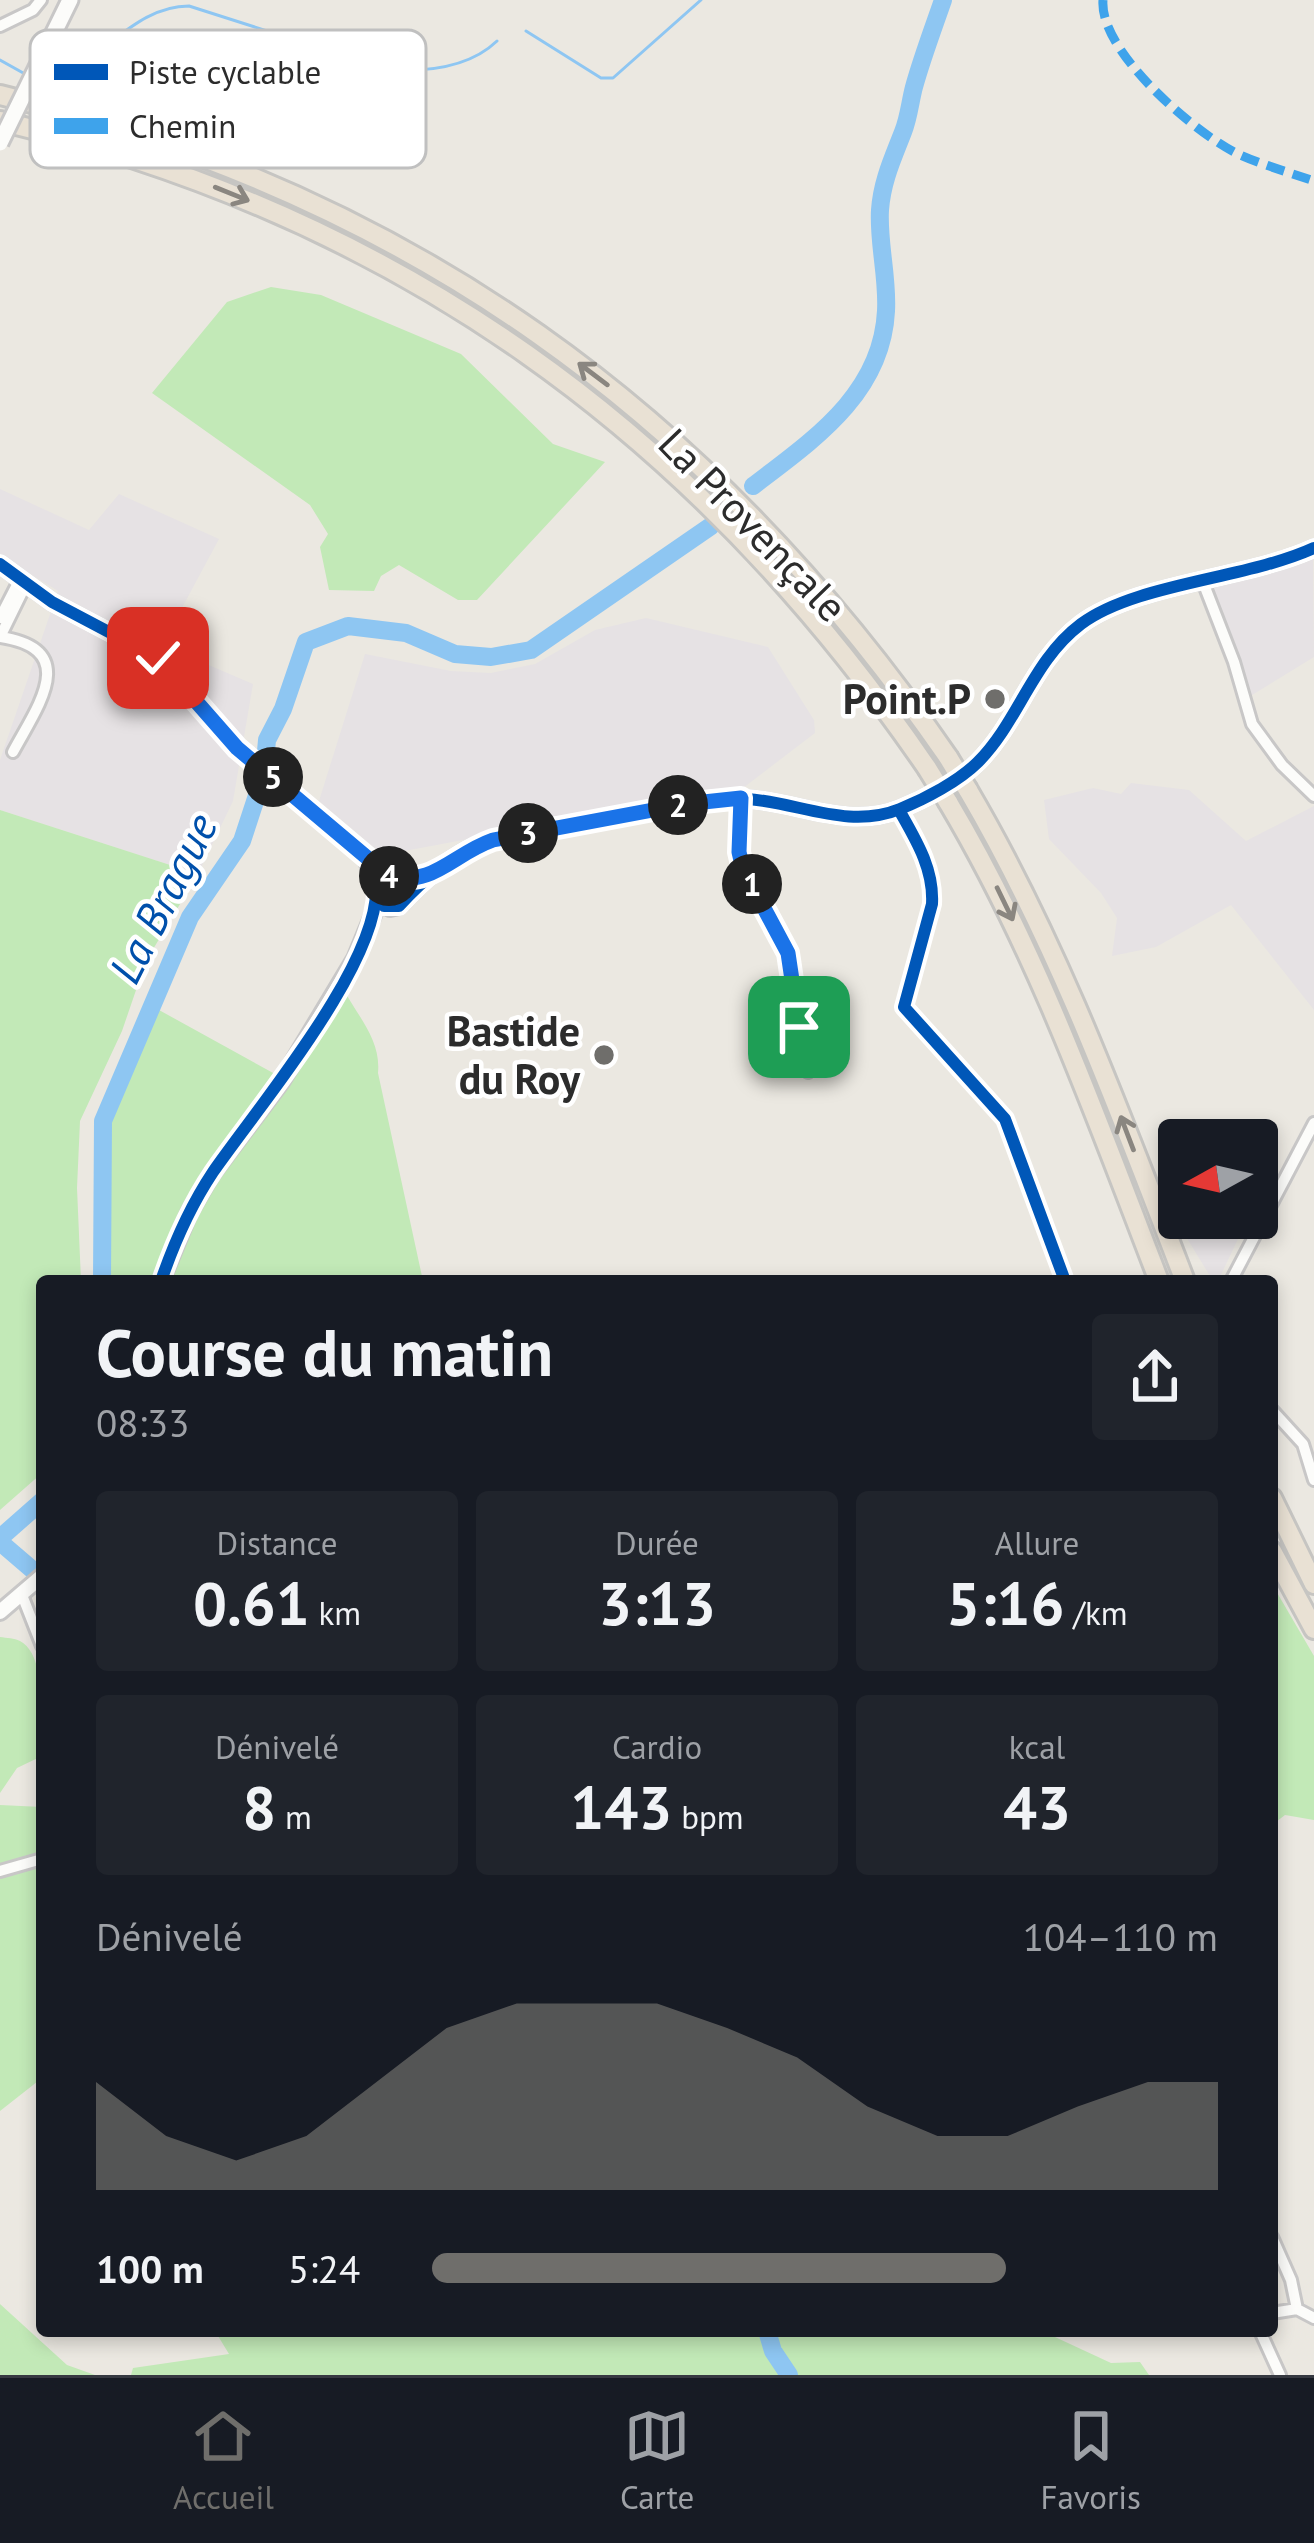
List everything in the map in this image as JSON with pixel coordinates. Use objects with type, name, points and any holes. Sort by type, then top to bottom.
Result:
[{"type":"highway","name":"La Provençale","points":[[0,95],[30,103]]},
{"type":"highway","name":"La Provençale","points":[[0,121],[30,128]]},
{"type":"highway","name":"La Provençale","points":[[163,168],[293,220],[375,261],[528,354],[668,466],[746,540],[853,664],[927,768],[995,883],[1045,990],[1158,1275]]},
{"type":"highway","name":"La Provençale","points":[[232,168],[394,244],[520,321],[683,448],[761,523],[837,607],[948,757],[1029,900],[1066,979],[1183,1275]]},
{"type":"highway","points":[[1278,1510],[1314,1584]]},
{"type":"highway","points":[[1278,1562],[1314,1629]]},
{"type":"main road","points":[[55,30],[70,0]]},
{"type":"main road","points":[[0,143],[30,82]]},
{"type":"street","points":[[0,26],[33,10],[41,0]]},
{"type":"street","points":[[163,1275],[211,1175],[281,1082],[356,959],[381,898],[400,884],[439,871],[467,850],[493,840],[685,804],[741,798],[820,814],[899,810],[978,763],[1044,659],[1085,621],[1128,602],[1314,548]]},
{"type":"street","points":[[0,564],[52,602],[158,658],[237,748],[400,884],[403,903],[381,898]]},
{"type":"street","points":[[0,618],[23,581]]},
{"type":"street","points":[[14,752],[46,691],[44,656],[0,637],[23,581]]},
{"type":"street","points":[[1203,582],[1252,724],[1282,765],[1314,796]]},
{"type":"street","points":[[741,798],[743,869],[788,953],[808,1072]]},
{"type":"street","points":[[899,810],[933,888],[904,1007],[1005,1119],[1063,1275]]},
{"type":"street","points":[[361,852],[381,898]]},
{"type":"street","points":[[1234,1275],[1314,1123]]},
{"type":"street","points":[[1278,1417],[1303,1444],[1314,1480]]},
{"type":"street","points":[[0,1612],[36,1582]]},
{"type":"street","points":[[22,1595],[36,1631]]},
{"type":"street","points":[[0,1871],[36,1861]]},
{"type":"street","points":[[1278,2249],[1297,2309]]},
{"type":"street","points":[[1278,2312],[1297,2309],[1314,2318]]},
{"type":"street","points":[[1263,2337],[1280,2375]]},
{"type":"shaded area","points":[[0,489],[89,530],[119,494],[219,539],[162,645],[253,684],[233,801],[198,874],[0,810],[0,760],[58,591],[0,555]]},
{"type":"shaded area","points":[[1313,557],[1314,657],[1249,697],[1213,587]]},
{"type":"shaded area","points":[[646,618],[768,647],[814,720],[815,733],[743,788],[383,855],[319,801],[365,654],[451,671],[491,673],[535,664],[595,630]]},
{"type":"shaded area","points":[[1131,783],[1189,790],[1246,841],[1314,806],[1314,1010],[1231,905],[1156,947],[1112,956],[1117,918],[1101,893],[1049,839],[1044,800],[1093,788],[1121,794]]},
{"type":"shaded area","points":[[1187,1239],[1238,1239],[1221,1275],[1209,1275]]},
{"type":"green space","points":[[271,287],[321,295],[461,354],[553,444],[605,462],[477,600],[458,600],[399,565],[381,576],[374,591],[329,590],[320,547],[328,534],[310,505],[152,393],[227,302]]},
{"type":"green space","points":[[0,810],[198,874],[146,961],[122,1031],[80,1121],[81,1275],[36,1275],[36,1478],[0,1510]]},
{"type":"green space","points":[[345,992],[376,1051],[422,1275],[172,1275],[201,1206],[296,1074]]},
{"type":"green space","points":[[159,1010],[275,1074],[189,1198],[154,1275],[108,1275],[108,1127]]},
{"type":"green space","points":[[1278,1594],[1314,1656],[1314,1820],[1285,1815],[1278,1820]]},
{"type":"green space","points":[[0,1637],[20,1641],[35,1661],[36,1759],[17,1768],[0,1793]]},
{"type":"green space","points":[[0,1805],[36,1807],[36,2083],[0,2111]]},
{"type":"green space","points":[[0,2304],[67,2365],[95,2375],[0,2375]]},
{"type":"green space","points":[[219,2337],[1055,2337],[1111,2363],[1140,2362],[1149,2375],[131,2375],[133,2368],[229,2354]]},
{"type":"waterway","points":[[526,31],[601,78],[613,78],[701,0]]},
{"type":"waterway","name":"La Brague","points":[[753,486],[820,432],[858,391],[872,367],[886,311],[880,222],[883,189],[943,0]]},
{"type":"waterway","points":[[127,30],[148,16],[189,6],[264,30]]},
{"type":"waterway","points":[[426,69],[474,57],[497,41]]},
{"type":"waterway","points":[[0,60],[25,74]]},
{"type":"waterway","name":"La Brague","points":[[102,1275],[103,1121],[190,917],[242,841],[264,774],[267,740],[306,642],[348,626],[406,633],[455,654],[491,657],[531,650],[711,526]]},
{"type":"waterway","name":"La Brague","points":[[0,1538],[36,1506]]},
{"type":"waterway","points":[[0,1542],[36,1573]]},
{"type":"waterway","points":[[769,2337],[789,2375]]},
{"type":"marked path","points":[[1103,0],[1116,42],[1173,108],[1234,152],[1314,181]]},
{"type":"cycle path","points":[[377,897],[384,906],[399,906],[445,864],[491,840],[690,802],[747,799],[861,817],[900,809],[941,789],[978,762],[1050,655],[1081,624],[1131,599],[1314,548]]},
{"type":"cycle path","points":[[0,564],[52,602],[158,658],[237,748],[390,877],[409,882],[433,873]]},
{"type":"cycle path","points":[[899,810],[923,855],[932,891],[904,1007],[1005,1119],[1063,1275]]},
{"type":"cycle path","points":[[163,1275],[205,1185],[338,993],[372,917],[376,885]]},
{"type":"place","name":"Point.P","points":[[995,699]]},
{"type":"place","name":"Bastide du Roy","points":[[604,1055]]},
{"type":"route","points":[[158,658],[237,748],[390,877],[403,881],[439,871],[467,850],[493,840],[741,798],[743,869],[788,953],[799,1027]]}]
